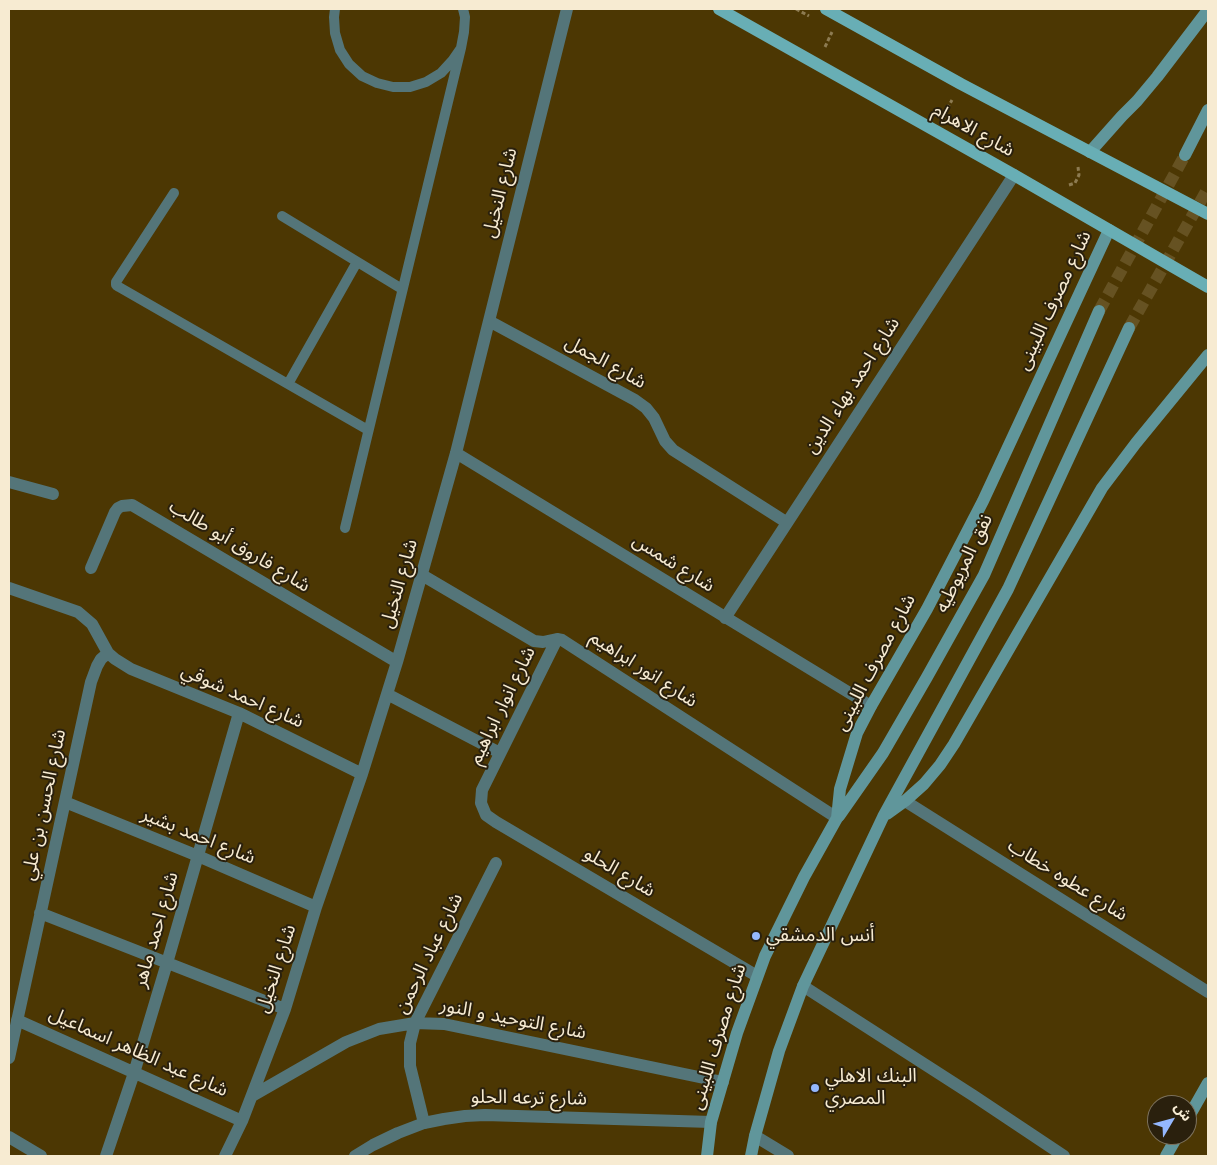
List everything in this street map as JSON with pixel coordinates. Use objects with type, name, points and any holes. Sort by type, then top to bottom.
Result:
[{"type":"main road","name":"شارع الاهرام","points":[[718,9],[1014,175],[1208,287]]},
{"type":"main road","name":"شارع الاهرام","points":[[826,9],[961,84],[1208,214]]},
{"type":"main road","points":[[1090,152],[1157,78],[1208,10]]},
{"type":"main road","points":[[1185,155],[1208,110]]},
{"type":"main road","name":"شارع مصرف اللبينى","points":[[707,1156],[711,1122],[737,1032],[764,956],[804,877],[837,818],[840,789],[857,733],[927,609],[983,501],[1109,230]]},
{"type":"main road","name":"نفق المريوطيه","points":[[837,818],[883,753],[928,677],[984,575],[1099,311]]},
{"type":"main road","points":[[751,1156],[779,1051],[804,986],[883,816],[1008,589],[1129,328]]},
{"type":"main road","points":[[883,816],[905,801],[924,784],[940,765],[1102,488],[1208,355]]},
{"type":"main road","points":[[1197,1102],[1208,1083]]},
{"type":"main road","points":[[1166,1156],[1172,1145]]},
{"type":"street","name":"شارع النخيل","points":[[225,1156],[252,1096],[285,1009],[316,906],[362,774],[397,662],[456,453],[566,9]]},
{"type":"street","name":"شارع احمد بهاء الدين","points":[[725,618],[1014,175]]},
{"type":"street","name":"شارع الجمل","points":[[489,321],[636,400],[654,418],[665,441],[673,450],[786,522]]},
{"type":"street","name":"شارع شمس","points":[[456,453],[871,706]]},
{"type":"street","points":[[9,482],[54,494]]},
{"type":"street","name":"شارع فاروق أبو طالب","points":[[91,568],[115,512],[122,506],[132,505],[397,662]]},
{"type":"street","points":[[422,575],[534,641],[544,642],[557,639]]},
{"type":"street","points":[[9,588],[78,612],[92,624],[108,652]]},
{"type":"street","name":"شارع انور ابراهيم","points":[[557,639],[837,818]]},
{"type":"street","name":"شارع انوار ابراهيم","points":[[482,790],[557,639]]},
{"type":"street","name":"شارع احمد شوقي","points":[[108,652],[131,669],[239,713],[362,774]]},
{"type":"street","name":"شارع الحسن بن علي","points":[[9,1058],[93,674],[108,652]]},
{"type":"street","points":[[387,694],[500,753]]},
{"type":"street","name":"شارع احمد ماهر","points":[[106,1156],[167,963],[239,713]]},
{"type":"street","name":"شارع الحلو","points":[[482,790],[481,803],[486,814],[496,822],[757,976]]},
{"type":"street","name":"شارع عطوه خطاب","points":[[905,801],[1208,992]]},
{"type":"street","name":"شارع احمد بشير","points":[[65,802],[316,906]]},
{"type":"street","name":"شارع عباد الرحمن","points":[[424,1123],[410,1066],[410,1043],[415,1023],[496,863]]},
{"type":"street","points":[[40,913],[285,1009]]},
{"type":"street","points":[[804,986],[1064,1156]]},
{"type":"street","name":"شارع عبد الظاهر اسماعيل","points":[[18,1020],[242,1120]]},
{"type":"street","name":"شارع التوحيد و النور","points":[[252,1096],[346,1042],[379,1029],[415,1023],[444,1024],[723,1082]]},
{"type":"street","name":"شارع ترعه الحلو","points":[[355,1156],[381,1140],[424,1123],[465,1116],[486,1115],[711,1122]]},
{"type":"street","points":[[755,1136],[788,1156]]},
{"type":"street","points":[[9,1137],[41,1156]]},
{"type":"lane","points":[[335,9],[335,33],[340,50],[349,64],[362,76],[377,83],[393,87],[410,87],[426,82],[441,73],[461,48]]},
{"type":"lane","points":[[345,528],[461,48],[465,17],[463,9]]},
{"type":"lane","points":[[174,193],[116,282],[116,285],[368,430]]},
{"type":"lane","points":[[282,216],[402,289]]},
{"type":"lane","points":[[288,384],[356,262]]},
{"type":"path","points":[[822,53],[834,30]]},
{"type":"path","points":[[934,130],[961,84]]},
{"type":"tunnel","points":[[1099,311],[1185,155]]},
{"type":"tunnel","points":[[1129,328],[1208,188]]},
{"type":"place","name":"أنس الدمشقي","points":[[756,936]]},
{"type":"place","name":"البنك الاهلي المصري","points":[[815,1088]]}]
